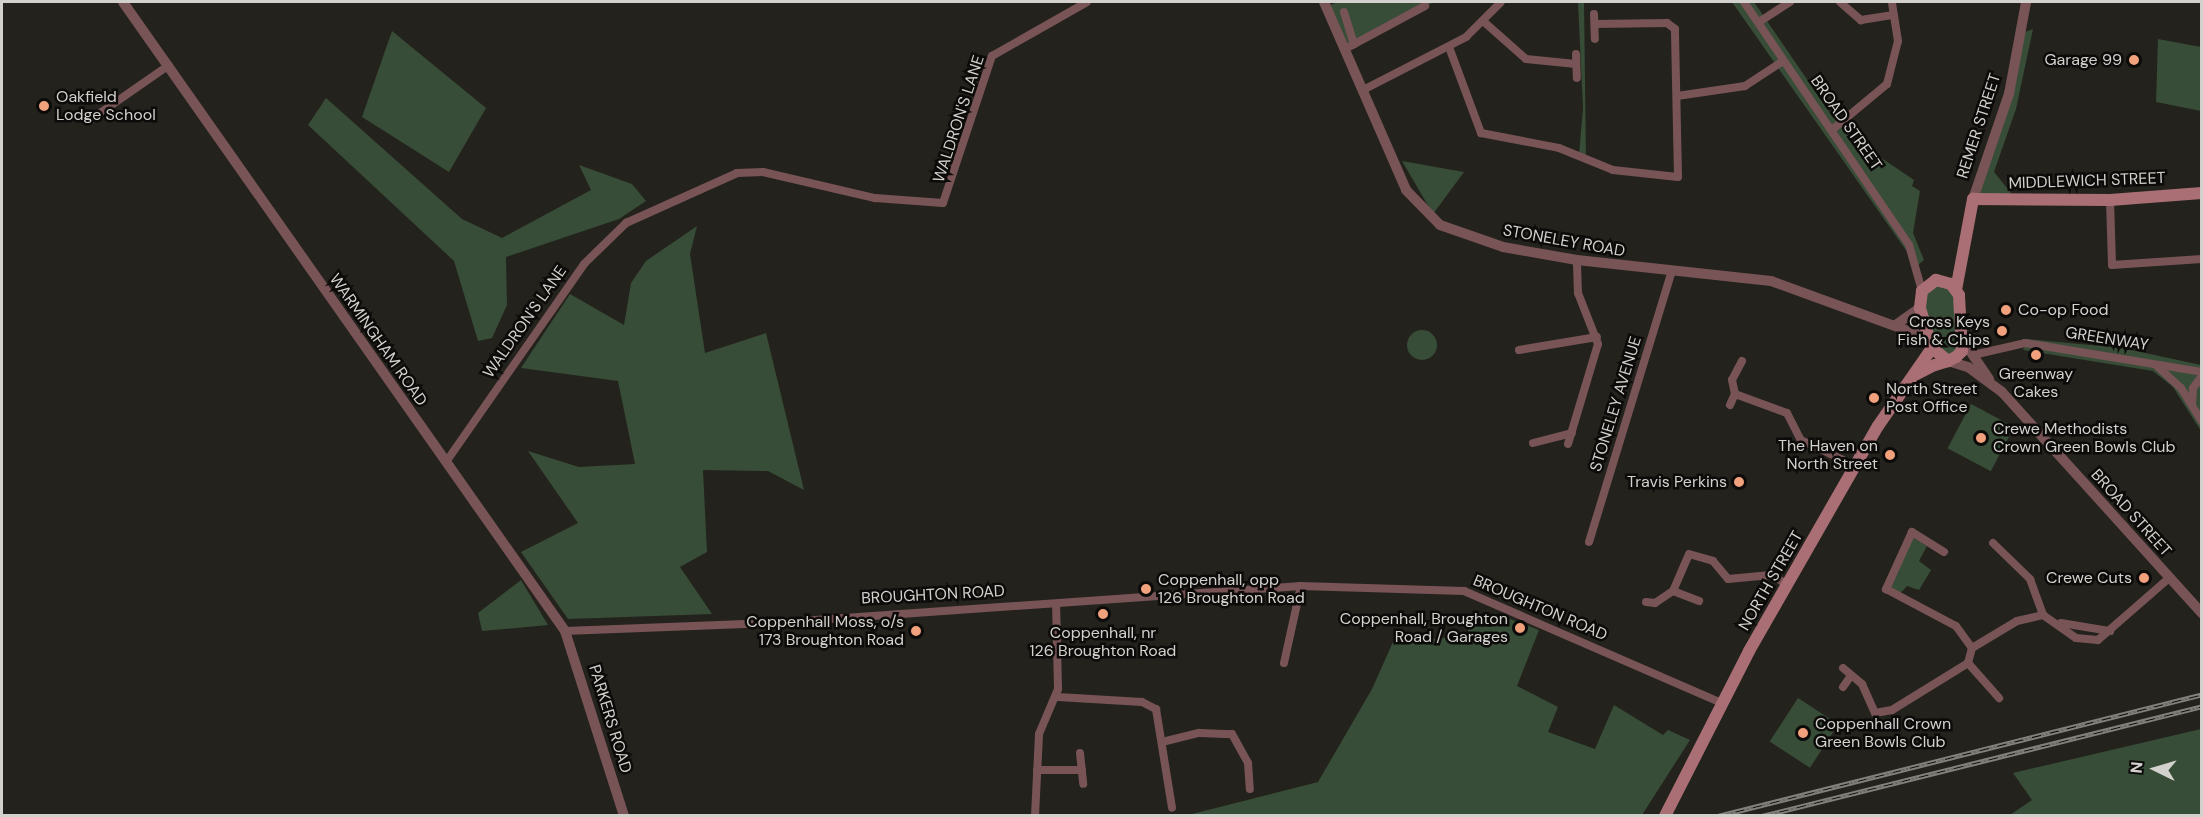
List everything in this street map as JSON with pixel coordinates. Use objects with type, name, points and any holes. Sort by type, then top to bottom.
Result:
[{"type":"main road","name":"MIDDLEWICH STREET","points":[[1973,199],[2110,200],[2202,193]]},
{"type":"main road","name":"REMER STREET","points":[[1964,342],[1956,290],[1973,199]]},
{"type":"main road","points":[[1948,361],[1930,343],[1920,308],[1922,291],[1938,280],[1960,259]]},
{"type":"main road","points":[[1938,280],[1956,290]]},
{"type":"main road","points":[[1914,376],[1959,355],[1964,342]]},
{"type":"main road","name":"NORTH STREET","points":[[1667,812],[1721,703],[1856,466],[1914,376],[1930,343]]},
{"type":"street","name":"WARMINGHAM ROAD","points":[[123,2],[566,631]]},
{"type":"street","name":"WALDRON'S LANE","points":[[446,462],[584,264],[626,223],[737,173],[763,172],[876,198],[943,202],[948,199],[992,56],[1087,2]]},
{"type":"street","name":"STONELEY ROAD","points":[[1324,2],[1349,47],[1363,90],[1406,190],[1428,216],[1503,248],[1671,274],[1771,281],[1897,324],[1930,343]]},
{"type":"street","name":"BROAD STREET","points":[[1744,2],[1783,61],[1833,129],[1917,266],[1922,291]]},
{"type":"street","points":[[1758,22],[1790,2]]},
{"type":"street","points":[[1840,2],[1861,20],[1894,15]]},
{"type":"street","points":[[1833,129],[1887,84],[1896,63],[1892,2]]},
{"type":"street","name":"REMER STREET","points":[[1973,199],[2009,94],[2026,2]]},
{"type":"street","points":[[1363,90],[1449,47],[1483,21],[1495,3]]},
{"type":"street","points":[[1344,12],[1349,47],[1425,6]]},
{"type":"street","points":[[1594,14],[1595,39]]},
{"type":"street","points":[[1483,21],[1526,59],[1576,64]]},
{"type":"street","points":[[1449,47],[1481,133],[1559,148],[1613,170],[1678,177],[1677,96],[1671,25],[1595,24]]},
{"type":"street","points":[[1576,54],[1577,78]]},
{"type":"street","points":[[1677,96],[1745,86],[1783,61]]},
{"type":"street","points":[[90,120],[169,65]]},
{"type":"street","points":[[2110,200],[2112,265],[2202,259]]},
{"type":"street","points":[[1568,444],[1597,337],[1578,293],[1577,260]]},
{"type":"street","name":"BROAD STREET","points":[[1917,266],[1938,280]]},
{"type":"street","name":"STONELEY AVENUE","points":[[1589,542],[1671,274]]},
{"type":"street","points":[[1897,324],[1920,308]]},
{"type":"street","points":[[1519,350],[1597,337]]},
{"type":"street","name":"BROAD STREET","points":[[1964,342],[1989,380],[2202,613]]},
{"type":"street","name":"GREENWAY","points":[[1973,355],[2025,343],[2149,361],[2202,372]]},
{"type":"street","points":[[1730,405],[1735,394],[1732,380],[1742,361]]},
{"type":"street","name":"BROAD STREET","points":[[1948,361],[1989,380]]},
{"type":"street","points":[[2149,361],[2172,377],[2202,422]]},
{"type":"street","points":[[2192,404],[2193,388],[2202,376]]},
{"type":"street","points":[[1735,394],[1787,413],[1802,440],[1856,466]]},
{"type":"street","points":[[1533,443],[1572,433]]},
{"type":"street","points":[[1944,552],[1912,532],[1886,589],[1956,626],[1972,648]]},
{"type":"street","points":[[1993,543],[2030,579],[2043,615]]},
{"type":"street","points":[[1646,602],[1655,603],[1673,591],[1689,554],[1713,561],[1728,579],[1772,575],[1788,585]]},
{"type":"street","points":[[1867,718],[1875,713],[1912,701],[1968,663],[1972,648],[2017,621],[2043,615],[2058,623],[2110,631],[2169,578]]},
{"type":"street","points":[[1284,663],[1301,586]]},
{"type":"street","name":"BROUGHTON ROAD","points":[[566,631],[1056,604],[1301,586],[1464,591],[1721,703]]},
{"type":"street","points":[[1673,591],[1699,600]]},
{"type":"street","points":[[1035,816],[1037,770],[1044,717],[1058,697],[1056,604]]},
{"type":"street","name":"PARKERS ROAD","points":[[566,631],[624,816]]},
{"type":"street","points":[[1968,663],[1999,698]]},
{"type":"street","points":[[1843,669],[1862,684],[1875,713]]},
{"type":"street","points":[[1843,687],[1850,676]]},
{"type":"street","points":[[1058,697],[1150,704],[1162,742],[1172,808]]},
{"type":"street","points":[[1162,742],[1199,733],[1232,734],[1248,763],[1250,789]]},
{"type":"street","points":[[1080,753],[1083,784]]},
{"type":"street","points":[[1037,770],[1082,770]]},
{"type":"green space","points":[[1338,2],[1434,2],[1345,49],[1330,5]]},
{"type":"green space","points":[[1578,2],[1584,2],[1586,160],[1579,155],[1583,108]]},
{"type":"green space","points":[[1732,2],[1754,2],[1830,113],[1846,120],[1871,161],[1877,155],[1914,180],[1912,186],[1920,191],[1913,233],[1924,260],[1917,266]]},
{"type":"green space","points":[[2033,29],[2016,109],[1994,172],[2011,193],[2010,201],[1973,199],[2022,33]]},
{"type":"green space","points":[[392,31],[486,108],[449,172],[362,117]]},
{"type":"green space","points":[[2158,39],[2201,47],[2201,111],[2156,102]]},
{"type":"green space","points":[[326,98],[462,219],[502,238],[591,190],[579,165],[632,184],[646,201],[619,219],[506,257],[507,305],[492,338],[478,341],[454,261],[308,125]]},
{"type":"green space","points":[[1402,161],[1464,172],[1433,214]]},
{"type":"green space","points":[[697,226],[690,254],[705,353],[766,333],[804,490],[768,471],[703,470],[707,552],[680,567],[712,614],[568,619],[521,552],[578,523],[528,451],[579,467],[635,464],[618,381],[521,368],[570,294],[624,325],[631,283],[646,261]]},
{"type":"green space","points":[[1951,284],[1962,351],[1940,359],[1920,308],[1926,286]]},
{"type":"green space","points":[[1422,330],[1428,331],[1436,339],[1436,351],[1428,359],[1422,360],[1416,359],[1408,351],[1407,345],[1408,339],[1416,331]]},
{"type":"green space","points":[[2027,339],[2122,348],[2201,365],[2201,431],[2173,387],[2153,371],[2023,350]]},
{"type":"green space","name":"Crewe Methodists Crown Green Bowls Club","points":[[1971,404],[2014,427],[1991,471],[1948,448]]},
{"type":"green space","points":[[1908,534],[1927,546],[1919,561],[1931,570],[1919,590],[1907,586],[1896,598],[1886,589]]},
{"type":"green space","points":[[521,580],[548,625],[482,631],[478,613]]},
{"type":"green space","points":[[1494,613],[1539,630],[1517,686],[1558,707],[1548,732],[1595,749],[1614,705],[1663,735],[1668,730],[1690,740],[1642,815],[1188,815],[1318,782],[1372,689],[1393,642],[1467,636],[1469,626],[1492,627]]},
{"type":"green space","name":"Coppenhall Crown Green Bowls Club","points":[[1798,698],[1838,724],[1810,768],[1770,742]]},
{"type":"green space","points":[[2201,729],[2201,815],[2010,815],[2032,800],[2013,773]]},
{"type":"railway","points":[[1718,816],[2202,694]]},
{"type":"railway","points":[[1762,816],[2202,706]]},
{"type":"place","name":"Garage 99","points":[[2134,60]]},
{"type":"place","name":"Oakfield Lodge School","points":[[44,106]]},
{"type":"place","name":"Co-op Food","points":[[2006,310]]},
{"type":"place","name":"Cross Keys Fish & Chips","points":[[2002,331]]},
{"type":"place","name":"Greenway Cakes","points":[[2036,355]]},
{"type":"place","name":"North Street Post Office","points":[[1874,398]]},
{"type":"place","name":"Crewe Methodists Crown Green Bowls Club","points":[[1981,438]]},
{"type":"place","name":"The Haven on North Street","points":[[1890,455]]},
{"type":"place","name":"Travis Perkins","points":[[1739,482]]},
{"type":"place","name":"Crewe Cuts","points":[[2144,578]]},
{"type":"place","name":"Coppenhall, opp 126 Broughton Road","points":[[1146,589]]},
{"type":"place","name":"Coppenhall, nr 126 Broughton Road","points":[[1103,614]]},
{"type":"place","name":"Coppenhall, Broughton Road / Garages","points":[[1520,628]]},
{"type":"place","name":"Coppenhall Moss, o/s 173 Broughton Road","points":[[916,631]]},
{"type":"place","name":"Coppenhall Crown Green Bowls Club","points":[[1803,733]]}]
